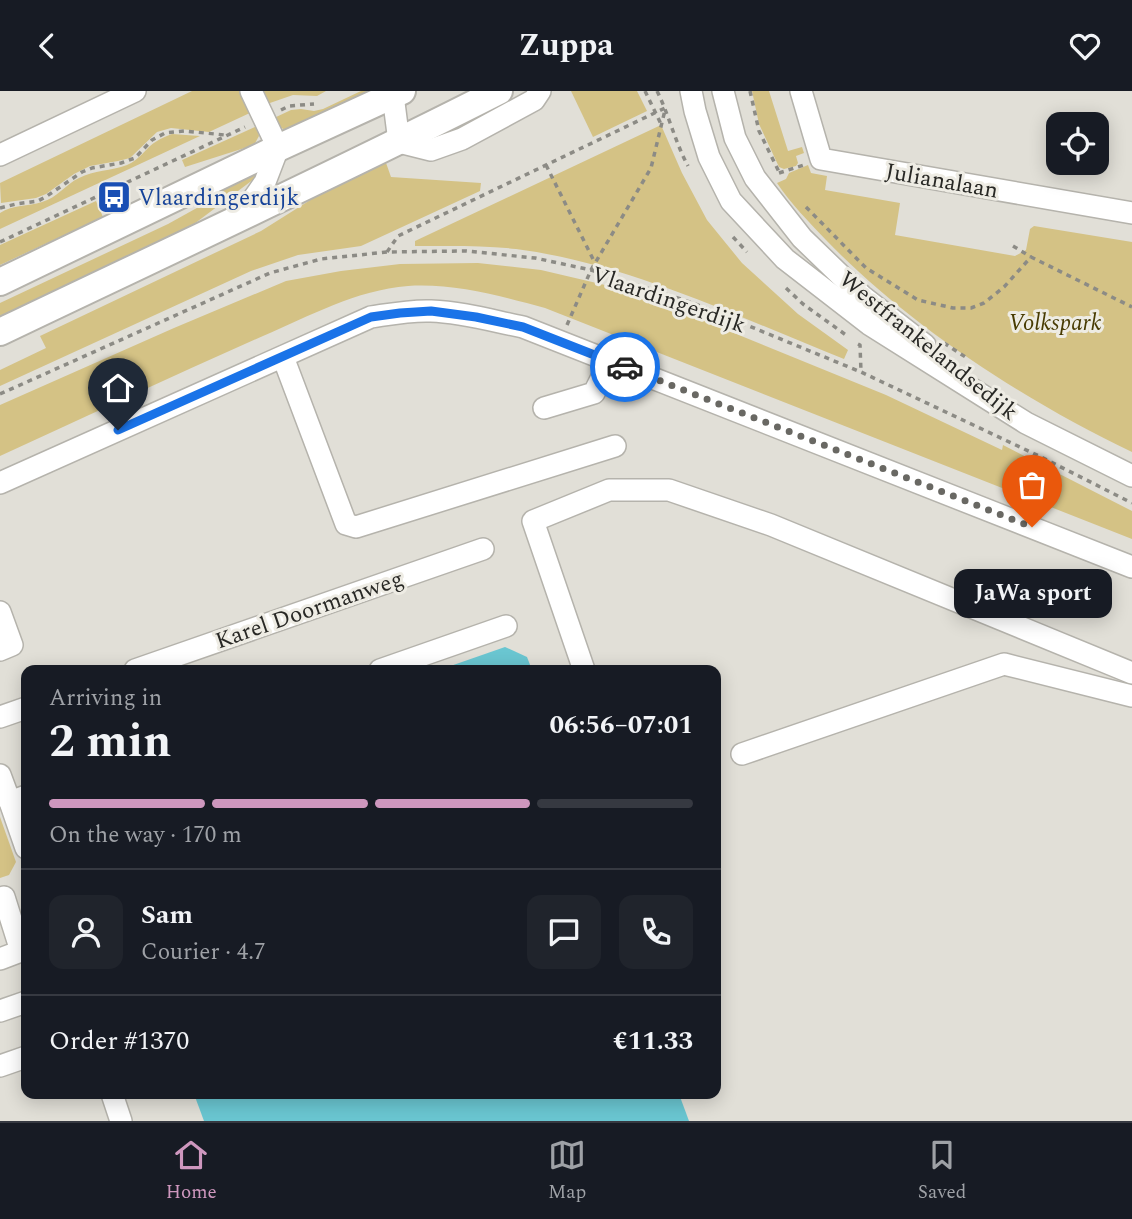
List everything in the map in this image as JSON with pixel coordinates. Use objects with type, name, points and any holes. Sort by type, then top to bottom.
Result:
[{"type":"main road","points":[[0,332],[239,220],[499,91]]},
{"type":"main road","points":[[0,282],[397,93]]},
{"type":"street","points":[[0,155],[135,91]]},
{"type":"street","points":[[239,220],[265,182],[278,148],[251,91]]},
{"type":"street","points":[[397,93],[399,142],[431,150],[462,139],[534,100],[540,91]]},
{"type":"street","name":"Westfrankelandsedijk","points":[[691,91],[709,157],[731,201],[785,259],[869,324],[1026,423],[1132,475]]},
{"type":"street","name":"Westfrankelandsedijk","points":[[723,91],[735,138],[755,178],[802,238],[862,296],[1026,423]]},
{"type":"street","name":"Julianalaan","points":[[801,91],[821,159],[1132,213]]},
{"type":"street","points":[[0,483],[371,317],[431,311],[523,327],[1132,567]]},
{"type":"street","points":[[283,357],[346,524],[356,527],[615,446]]},
{"type":"street","points":[[544,408],[594,393],[610,361]]},
{"type":"street","points":[[582,665],[533,521],[609,491],[669,491],[771,525],[1132,673]]},
{"type":"street","name":"Karel Doormanweg","points":[[149,665],[483,549]]},
{"type":"street","points":[[0,612],[12,645],[0,650]]},
{"type":"street","points":[[394,665],[506,626]]},
{"type":"street","points":[[742,754],[1004,664],[1132,696]]},
{"type":"street","points":[[0,717],[21,710]]},
{"type":"street","points":[[0,775],[18,799],[21,817]]},
{"type":"street","points":[[0,901],[4,897],[21,951],[0,959]]},
{"type":"street","points":[[0,1011],[21,1004]]},
{"type":"street","points":[[0,1066],[21,1059]]},
{"type":"street","points":[[114,1099],[121,1121]]},
{"type":"path","points":[[645,91],[662,125]]},
{"type":"path","points":[[560,341],[591,270],[651,168],[666,108],[657,91]]},
{"type":"path","points":[[750,91],[759,131],[786,183]]},
{"type":"path","points":[[0,242],[289,106],[325,104]]},
{"type":"path","points":[[387,252],[398,236],[666,108]]},
{"type":"path","points":[[0,207],[38,201],[82,172],[135,158],[152,140],[165,133],[185,131],[227,135]]},
{"type":"path","points":[[546,165],[595,263]]},
{"type":"path","points":[[803,203],[866,268],[918,300],[953,308],[971,308],[984,303],[1004,287],[1031,257]]},
{"type":"path","points":[[1013,246],[1132,307]]},
{"type":"path","name":"Vlaardingerdijk","points":[[0,394],[270,273],[321,259],[387,252],[466,251],[535,258],[591,270],[692,303],[861,372]]},
{"type":"path","name":"Westfrankelandsedijk","points":[[936,337],[968,359]]},
{"type":"path","name":"Westfrankelandsedijk","points":[[861,372],[1132,503]]},
{"type":"green space","points":[[192,91],[242,91],[252,112],[209,132],[171,128],[157,132],[130,158],[90,166],[36,198],[1,203],[0,183]]},
{"type":"green space","points":[[261,91],[326,91],[317,96],[293,95],[267,104]]},
{"type":"green space","points":[[361,91],[374,91],[290,130],[280,127],[274,118],[291,110],[323,109]]},
{"type":"green space","points":[[571,91],[637,91],[647,111],[593,137]]},
{"type":"green space","points":[[752,91],[769,91],[788,151],[802,147],[804,153],[796,156],[796,166],[784,169],[779,167],[759,124]]},
{"type":"green space","points":[[661,125],[707,220],[742,263],[798,314],[848,350],[844,359],[683,294],[600,267],[516,249],[415,246],[415,241]]},
{"type":"green space","points":[[257,126],[259,136],[254,145],[185,167],[182,160]]},
{"type":"green space","points":[[172,134],[200,136],[0,229],[0,213],[5,210],[37,204],[85,175],[127,165],[160,139]]},
{"type":"green space","points":[[385,160],[391,177],[481,183],[480,191],[361,246],[298,255],[251,271],[0,386],[0,370],[46,348],[40,336],[261,231],[323,192]]},
{"type":"green space","name":"Volkspark","points":[[808,165],[811,173],[827,176],[825,190],[900,203],[895,235],[1015,256],[1026,250],[1030,229],[1034,226],[1132,242],[1132,452],[1091,432],[970,359],[893,302],[858,271],[807,220],[777,183],[786,179],[789,173]]},
{"type":"green space","points":[[259,169],[262,173],[182,233],[0,318],[0,303],[168,224],[204,204],[231,182]]},
{"type":"green space","points":[[96,201],[103,217],[0,265],[0,245]]},
{"type":"green space","points":[[478,263],[541,270],[605,285],[670,307],[886,395],[1002,450],[1003,445],[1132,511],[1132,539],[545,308],[495,295],[442,286],[389,288],[352,298],[0,456],[0,405],[286,281],[400,264]]},
{"type":"green space","points":[[0,817],[16,862],[9,875],[0,878]]},
{"type":"water","points":[[505,647],[527,657],[530,665],[453,665]]},
{"type":"water","points":[[196,1099],[681,1099],[689,1121],[204,1121]]},
{"type":"way so far","points":[[625,367],[1032,527]]},
{"type":"place","name":"Vlaardingerdijk","points":[[114,197]]},
{"type":"place","name":"JaWa sport","points":[[1032,527]]},
{"type":"route","points":[[118,430],[371,317],[400,313],[431,311],[523,327],[625,367]]}]
